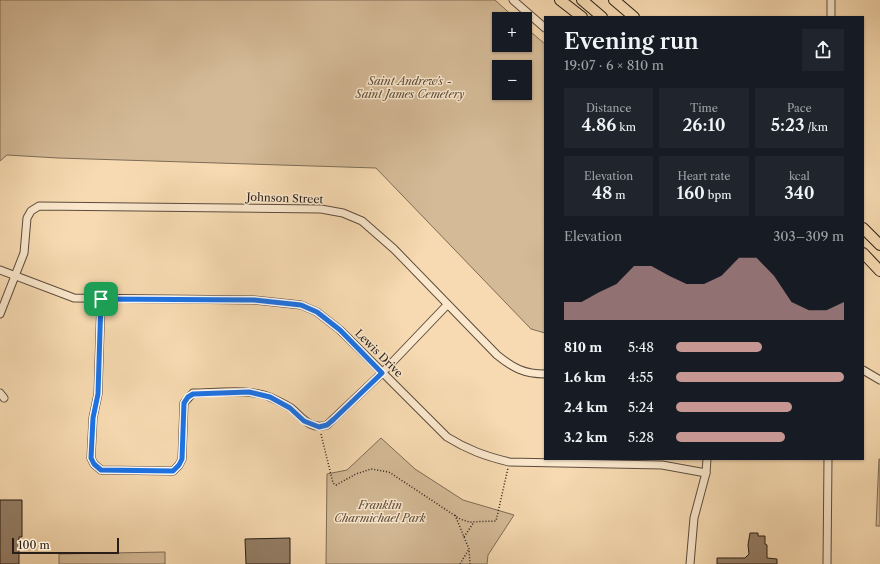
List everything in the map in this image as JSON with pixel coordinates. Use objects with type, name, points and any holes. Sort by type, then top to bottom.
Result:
[{"type":"highway","points":[[560,0],[581,16]]},
{"type":"highway","points":[[582,0],[601,16]]},
{"type":"highway","points":[[614,0],[633,16]]},
{"type":"highway","points":[[864,229],[880,245]]},
{"type":"highway","points":[[864,254],[880,271]]},
{"type":"street","points":[[513,0],[544,27]]},
{"type":"street","points":[[831,0],[831,16]]},
{"type":"street","name":"Johnson Street","points":[[0,314],[24,253],[27,218],[31,211],[39,206],[321,209],[343,213],[362,221],[394,249],[497,355],[514,368],[534,374],[544,374]]},
{"type":"street","name":"Lewis Drive","points":[[0,270],[74,298],[254,300],[301,305],[317,312],[340,330],[446,437],[466,449],[487,457],[509,462],[662,465],[706,473]]},
{"type":"street","points":[[101,299],[98,394],[93,418],[91,458],[94,464],[101,470],[173,471],[182,459],[184,403],[188,397],[193,394],[249,392],[270,397],[290,408],[304,421],[319,427],[327,425],[382,373],[447,305]]},
{"type":"street","points":[[864,371],[880,380]]},
{"type":"street","points":[[690,564],[694,518],[706,473],[707,460]]},
{"type":"street","points":[[827,564],[828,460]]},
{"type":"path","points":[[319,427],[333,483],[336,486],[356,474],[371,469],[389,472],[460,519],[474,522],[496,521],[509,462]]},
{"type":"path","points":[[455,515],[469,549],[470,564]]},
{"type":"path","points":[[464,537],[474,522]]},
{"type":"path","points":[[460,564],[469,549]]},
{"type":"green space","name":"Saint Andrew's - Saint James Cemetery","points":[[0,0],[495,0],[508,12],[492,12],[492,52],[532,52],[532,33],[544,43],[544,333],[531,329],[376,168],[58,158],[7,155],[0,161]]},
{"type":"green space","name":"Franklin Charmichael Park","points":[[381,438],[415,469],[463,500],[514,515],[488,555],[487,564],[326,564],[327,474],[347,470]]},
{"type":"green space","points":[[879,459],[880,526],[876,526]]},
{"type":"green space","points":[[165,552],[165,564],[59,564],[59,554]]},
{"type":"building","points":[[0,500],[22,500],[22,537],[19,537],[19,564],[0,564]]},
{"type":"building","points":[[750,533],[758,533],[758,536],[765,536],[767,558],[777,559],[777,564],[717,564],[717,558],[745,558],[749,554],[748,545]]},
{"type":"building","points":[[290,538],[290,564],[246,564],[245,539]]},
{"type":"route","points":[[101,299],[254,300],[301,305],[317,312],[340,330],[382,373],[327,425],[319,427],[304,421],[290,408],[270,397],[249,392],[193,394],[188,397],[184,403],[182,459],[173,471],[101,470],[94,464],[91,458],[93,418],[98,394],[101,299]]}]
